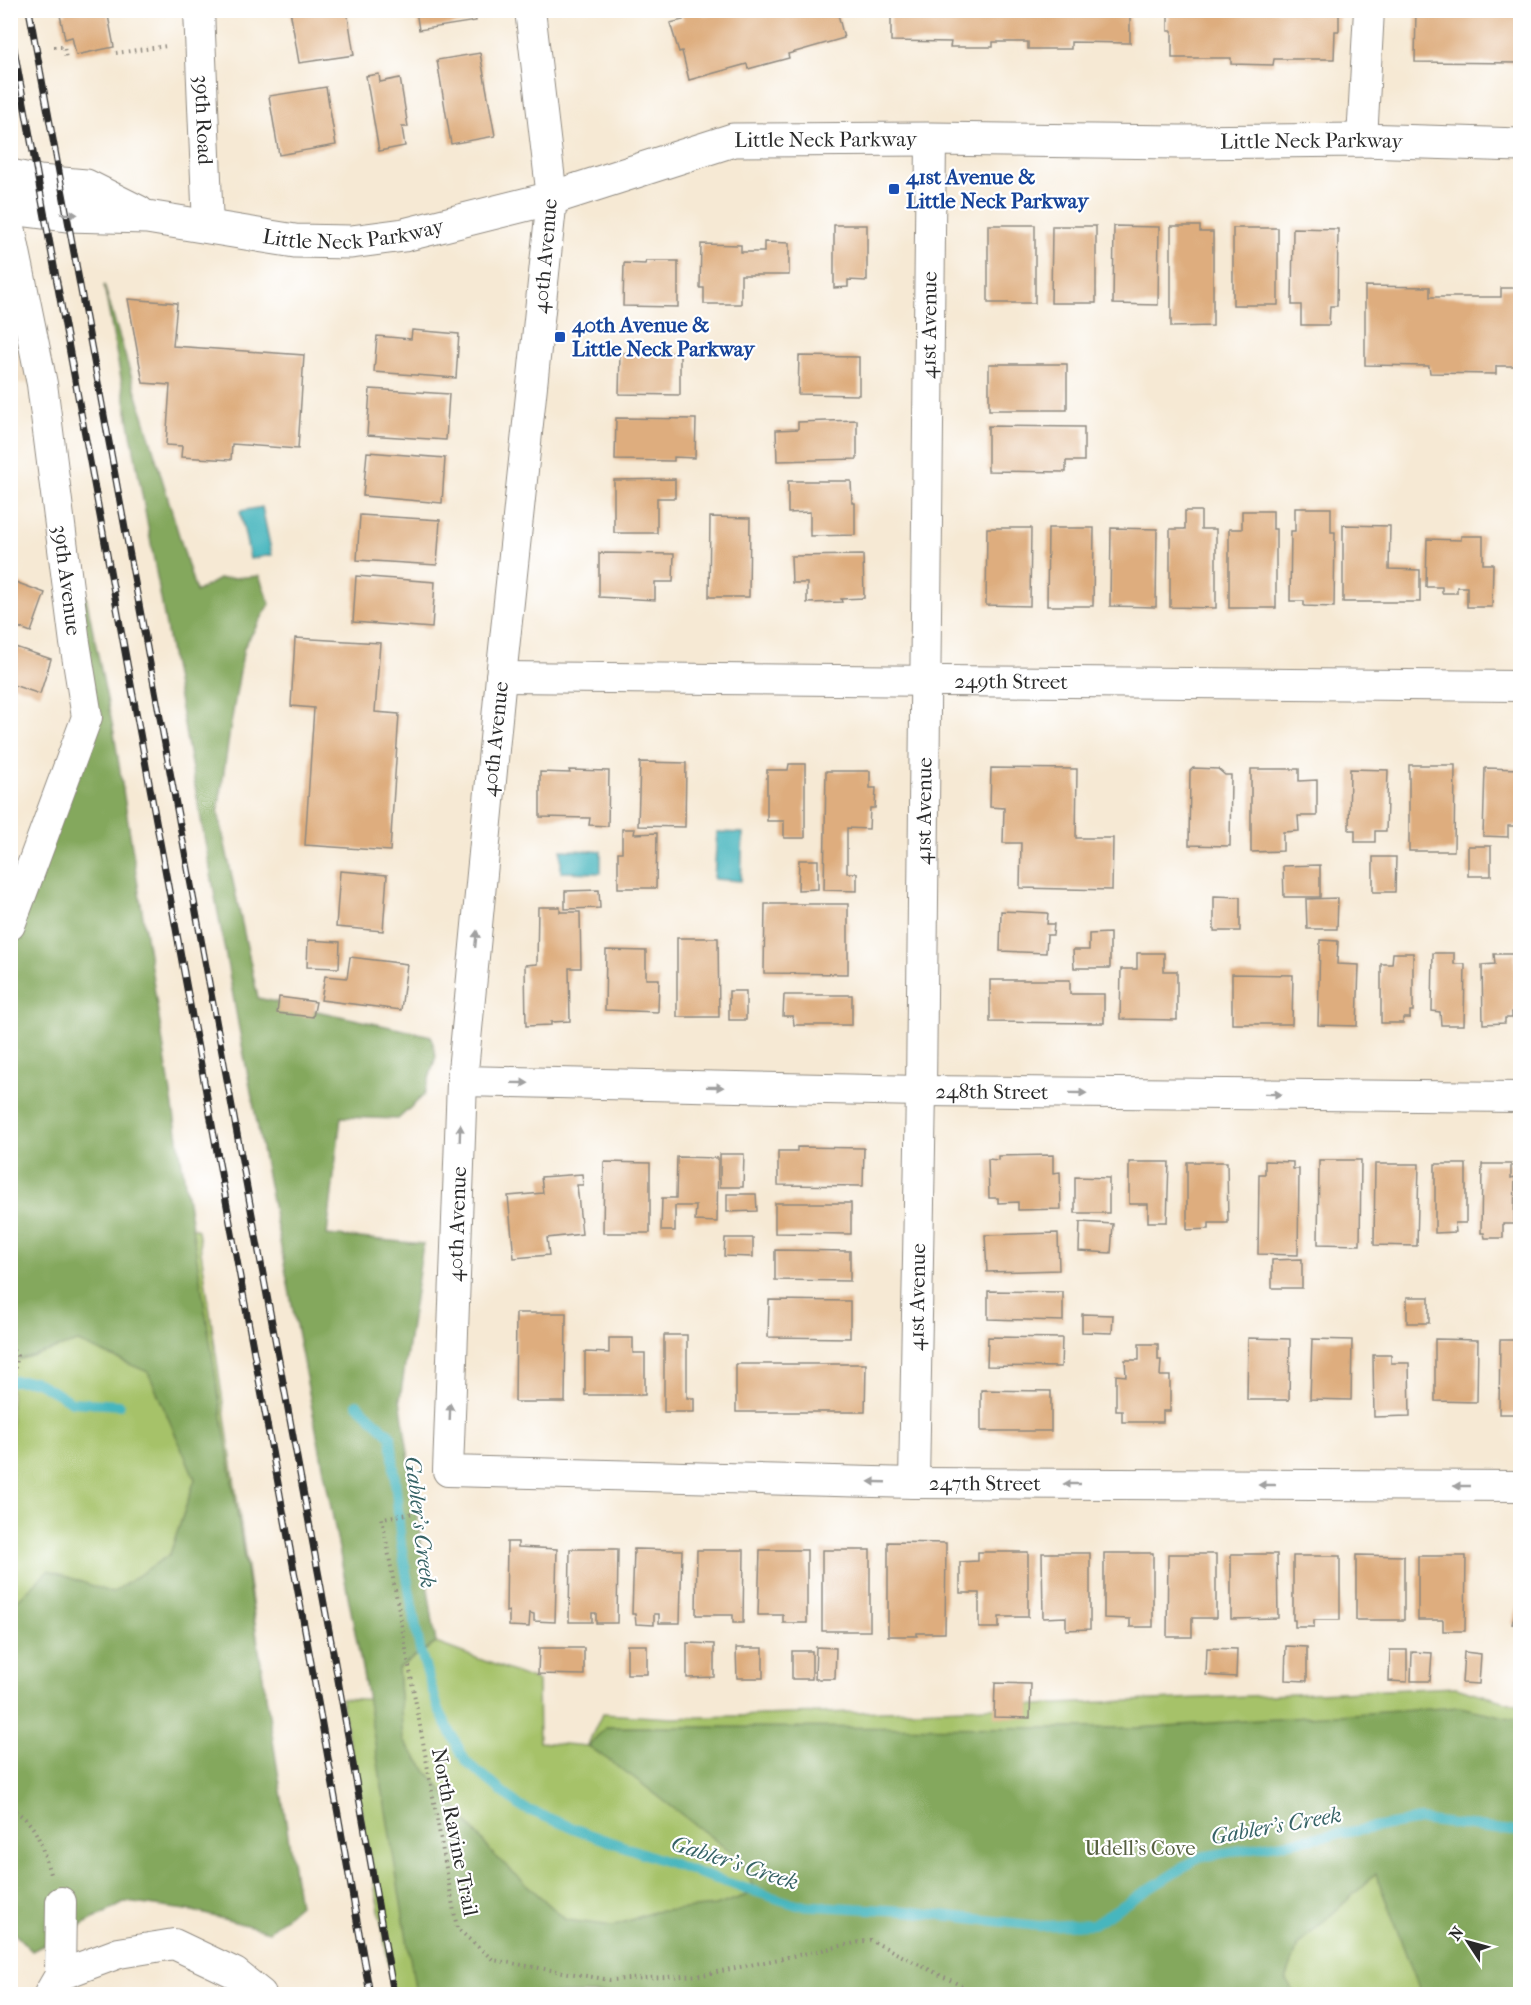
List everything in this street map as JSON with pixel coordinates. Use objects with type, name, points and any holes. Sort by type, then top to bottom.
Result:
[{"type":"street","name":"39th Road","points":[[199,10],[208,227]]},
{"type":"street","name":"40th Avenue","points":[[448,1471],[462,1081],[501,677],[552,198],[530,10]]},
{"type":"street","points":[[1362,140],[1369,10]]},
{"type":"street","name":"Little Neck Parkway","points":[[10,208],[66,215],[147,217],[296,242],[351,242],[404,235],[552,198],[733,140],[931,139],[1180,142],[1362,140],[1521,146]]},
{"type":"street","name":"41st Avenue","points":[[914,1483],[921,1091],[931,139]]},
{"type":"street","name":"Little Neck Parkway","points":[[13,163],[39,182],[86,186],[147,217]]},
{"type":"street","name":"39th Avenue","points":[[10,227],[42,384],[75,643],[87,717],[10,925]]},
{"type":"street","name":"249th Street","points":[[501,677],[1521,686]]},
{"type":"street","name":"248th Street","points":[[462,1081],[921,1091],[1521,1097]]},
{"type":"street","name":"247th Street","points":[[448,1471],[914,1483],[1521,1486]]},
{"type":"street","points":[[54,1985],[61,1902]]},
{"type":"street","points":[[54,1985],[119,1953],[174,1944],[235,1973],[261,1995]]},
{"type":"path","points":[[116,53],[175,45]]},
{"type":"path","points":[[54,47],[64,47],[66,59]]},
{"type":"path","points":[[10,109],[13,163]]},
{"type":"path","points":[[10,1441],[17,1356],[11,1345]]},
{"type":"path","name":"North Ravine Trail","points":[[414,1512],[382,1518],[457,1928],[493,1960],[610,1980],[702,1975],[870,1940],[978,1995]]},
{"type":"path","points":[[10,1808],[26,1816],[38,1837],[61,1902]]},
{"type":"shaded area","points":[[10,160],[18,199],[42,384],[11,383]]},
{"type":"green space","name":"Udell's Cove","points":[[104,285],[196,592],[219,579],[259,576],[270,604],[244,647],[218,812],[258,998],[431,1036],[436,1056],[424,1095],[398,1119],[341,1117],[327,1235],[423,1244],[400,1399],[436,1643],[398,1668],[403,1741],[492,1853],[566,1920],[613,1926],[653,1912],[715,1906],[756,1892],[738,1858],[633,1777],[588,1746],[606,1727],[1137,1728],[1460,1707],[1520,1720],[1520,1994],[1421,1994],[1376,1874],[1298,1945],[1286,1980],[1295,1994],[416,1994],[366,1689],[242,1045]]},
{"type":"green space","points":[[42,384],[114,733],[299,1905],[269,1931],[193,1911],[126,1902],[32,1951],[11,1930],[11,1606],[49,1570],[112,1593],[170,1554],[195,1479],[148,1372],[78,1342],[11,1362],[10,926],[87,717]]},
{"type":"green space","points":[[11,1134],[198,1230],[295,1899],[11,1723]]},
{"type":"green space","name":"Udell's Cove","points":[[436,1643],[538,1681],[539,1742],[587,1746],[602,1714],[672,1718],[1456,1687],[1520,1706],[1520,1994],[394,1994],[341,1698],[400,1701],[398,1668]]},
{"type":"water","points":[[262,507],[272,555],[250,559],[240,511]]},
{"type":"water","points":[[717,832],[743,833],[741,881],[714,879]]},
{"type":"water","points":[[561,850],[601,851],[601,873],[561,872]]},
{"type":"building","points":[[66,10],[107,10],[114,47],[76,55],[72,37],[65,39],[60,15],[66,14]]},
{"type":"building","points":[[290,10],[347,10],[354,55],[299,63]]},
{"type":"building","points":[[416,10],[474,10],[476,21],[419,30]]},
{"type":"building","points":[[702,10],[704,16],[725,10],[837,10],[844,38],[788,54],[789,58],[748,69],[747,64],[689,80],[682,51],[679,52],[670,23],[683,20],[681,13]]},
{"type":"building","points":[[891,10],[1134,10],[1134,14],[1130,14],[1130,43],[1071,42],[1071,49],[1028,49],[1028,42],[993,42],[993,47],[950,47],[951,42],[891,41]]},
{"type":"building","points":[[1168,10],[1339,10],[1339,31],[1335,31],[1334,59],[1274,59],[1273,65],[1231,64],[1231,58],[1172,58],[1172,31],[1168,31]]},
{"type":"building","points":[[1416,10],[1520,10],[1520,63],[1415,62]]},
{"type":"building","points":[[480,53],[495,136],[451,144],[437,60]]},
{"type":"building","points":[[379,74],[380,82],[400,78],[408,127],[402,127],[405,146],[379,151],[366,76]]},
{"type":"building","points":[[326,87],[336,145],[279,155],[269,96]]},
{"type":"building","points":[[834,225],[867,225],[867,281],[848,280],[848,287],[834,288]]},
{"type":"building","points":[[988,225],[1035,225],[1035,303],[988,303]]},
{"type":"building","points":[[1052,226],[1096,226],[1096,303],[1051,303]]},
{"type":"building","points":[[1114,226],[1159,227],[1158,305],[1113,304]]},
{"type":"building","points":[[1171,226],[1200,226],[1200,232],[1213,232],[1213,326],[1171,327]]},
{"type":"building","points":[[1233,228],[1278,228],[1278,305],[1233,305]]},
{"type":"building","points":[[1293,228],[1338,229],[1337,306],[1330,306],[1329,325],[1301,325],[1301,305],[1292,305]]},
{"type":"building","points":[[764,242],[789,243],[789,275],[741,275],[741,304],[704,304],[704,288],[700,288],[701,244],[741,245],[741,252],[764,252]]},
{"type":"building","points":[[646,261],[678,261],[678,307],[623,306],[624,263],[645,264]]},
{"type":"building","points":[[1365,286],[1430,287],[1430,297],[1501,297],[1501,288],[1520,288],[1520,366],[1496,366],[1496,374],[1430,373],[1429,366],[1365,365]]},
{"type":"building","points":[[128,299],[177,303],[173,346],[304,355],[298,449],[232,444],[231,460],[181,457],[182,446],[166,445],[170,385],[143,383]]},
{"type":"building","points":[[412,330],[459,334],[456,378],[374,372],[377,336],[411,339]]},
{"type":"building","points":[[620,353],[680,353],[680,395],[619,394]]},
{"type":"building","points":[[799,356],[859,357],[859,395],[798,394]]},
{"type":"building","points":[[989,364],[1067,364],[1067,410],[989,410]]},
{"type":"building","points":[[370,389],[449,394],[446,440],[367,435]]},
{"type":"building","points":[[616,418],[696,419],[695,458],[674,457],[674,461],[615,460]]},
{"type":"building","points":[[857,420],[857,459],[777,461],[776,430],[798,429],[798,422]]},
{"type":"building","points":[[988,426],[1084,427],[1084,461],[1066,461],[1066,472],[988,471]]},
{"type":"building","points":[[367,452],[445,458],[442,503],[363,496]]},
{"type":"building","points":[[675,479],[675,498],[657,498],[657,533],[614,533],[614,480]]},
{"type":"building","points":[[788,481],[851,481],[852,503],[855,503],[855,535],[810,536],[810,512],[788,513]]},
{"type":"building","points":[[1295,508],[1331,508],[1331,532],[1335,532],[1334,607],[1304,606],[1304,601],[1290,601],[1291,531],[1295,531]]},
{"type":"building","points":[[1185,511],[1201,511],[1201,529],[1216,529],[1216,608],[1170,607],[1170,529],[1185,529]]},
{"type":"building","points":[[1242,511],[1273,511],[1273,529],[1276,529],[1276,608],[1229,608],[1229,529],[1242,529]]},
{"type":"building","points":[[360,515],[440,520],[437,565],[357,560]]},
{"type":"building","points":[[710,517],[750,518],[749,597],[709,597]]},
{"type":"building","points":[[1343,525],[1390,526],[1389,569],[1420,570],[1420,602],[1343,602]]},
{"type":"building","points":[[987,528],[1031,528],[1030,606],[986,605]]},
{"type":"building","points":[[1048,528],[1094,528],[1093,606],[1047,606]]},
{"type":"building","points":[[1111,528],[1157,529],[1156,607],[1110,606]]},
{"type":"building","points":[[1518,534],[1520,534],[1520,593],[1517,593]]},
{"type":"building","points":[[1461,536],[1483,536],[1483,564],[1493,564],[1492,607],[1467,607],[1467,587],[1457,587],[1457,593],[1442,593],[1442,587],[1426,587],[1427,539],[1461,540]]},
{"type":"building","points":[[599,553],[674,554],[673,582],[655,582],[655,600],[599,597]]},
{"type":"building","points":[[863,555],[864,598],[841,599],[842,602],[807,603],[807,583],[792,583],[791,556]]},
{"type":"building","points":[[356,576],[435,582],[432,628],[353,622]]},
{"type":"building","points":[[10,580],[45,593],[31,632],[10,624]]},
{"type":"building","points":[[295,638],[380,643],[375,712],[399,714],[390,851],[305,845],[314,708],[291,706]]},
{"type":"building","points":[[12,646],[51,659],[40,694],[10,684]]},
{"type":"building","points":[[640,762],[686,763],[685,827],[638,826]]},
{"type":"building","points":[[789,764],[805,764],[805,838],[784,838],[784,821],[767,821],[767,770],[788,770]]},
{"type":"building","points":[[1409,765],[1455,765],[1454,851],[1409,851]]},
{"type":"building","points":[[991,768],[1077,769],[1076,838],[1113,838],[1112,890],[1020,888],[1021,843],[1003,843],[1004,808],[990,807]]},
{"type":"building","points":[[1193,768],[1218,769],[1225,775],[1231,775],[1230,846],[1189,845],[1190,771]]},
{"type":"building","points":[[1485,768],[1520,769],[1520,826],[1508,826],[1508,837],[1483,836]]},
{"type":"building","points":[[1251,769],[1299,769],[1299,781],[1317,780],[1317,816],[1298,816],[1299,831],[1283,832],[1283,851],[1251,852]]},
{"type":"building","points":[[1350,769],[1388,770],[1386,831],[1375,831],[1375,842],[1355,842],[1355,830],[1349,830]]},
{"type":"building","points":[[569,770],[609,771],[608,826],[589,825],[590,818],[540,817],[540,772],[570,773]]},
{"type":"building","points":[[826,771],[870,771],[870,788],[876,788],[875,808],[870,808],[869,829],[847,828],[847,873],[857,873],[857,891],[824,890]]},
{"type":"building","points":[[622,829],[635,829],[634,834],[657,833],[656,888],[618,888],[618,852],[622,852]]},
{"type":"building","points":[[1468,846],[1491,846],[1491,876],[1468,876]]},
{"type":"building","points":[[1373,857],[1396,857],[1395,892],[1373,892]]},
{"type":"building","points":[[799,860],[818,860],[818,889],[798,890]]},
{"type":"building","points":[[1320,865],[1320,897],[1284,897],[1283,866]]},
{"type":"building","points":[[340,871],[387,875],[383,931],[336,927]]},
{"type":"building","points":[[599,890],[600,908],[565,909],[565,891]]},
{"type":"building","points":[[1214,896],[1240,897],[1240,931],[1214,931]]},
{"type":"building","points":[[1338,898],[1337,929],[1307,929],[1306,899]]},
{"type":"building","points":[[765,904],[848,904],[848,974],[764,973]]},
{"type":"building","points":[[538,907],[560,907],[560,912],[580,912],[581,968],[569,968],[570,1021],[551,1022],[551,1025],[526,1026],[525,965],[537,964]]},
{"type":"building","points":[[1001,911],[1048,913],[1047,924],[1054,924],[1053,935],[1047,935],[1046,953],[1000,951]]},
{"type":"building","points":[[1110,933],[1110,968],[1074,968],[1073,950],[1089,950],[1089,934]]},
{"type":"building","points":[[677,938],[718,938],[719,1017],[677,1017]]},
{"type":"building","points":[[308,940],[340,942],[339,968],[307,967]]},
{"type":"building","points":[[1320,940],[1338,941],[1337,964],[1359,965],[1357,1026],[1318,1025]]},
{"type":"building","points":[[606,950],[646,951],[646,979],[659,979],[658,1012],[605,1010]]},
{"type":"building","points":[[1137,953],[1164,953],[1164,971],[1177,971],[1177,1020],[1120,1019],[1121,969],[1137,969]]},
{"type":"building","points":[[1393,953],[1413,953],[1413,1011],[1410,1011],[1410,1018],[1403,1018],[1403,1023],[1381,1023],[1381,964],[1392,964]]},
{"type":"building","points":[[1433,953],[1454,953],[1454,964],[1465,964],[1464,1025],[1441,1025],[1440,1012],[1432,1011]]},
{"type":"building","points":[[1494,954],[1515,954],[1515,1012],[1512,1012],[1512,1018],[1505,1018],[1505,1023],[1483,1024],[1482,965],[1495,964]]},
{"type":"building","points":[[350,957],[407,964],[401,1010],[321,1000],[325,976],[347,978]]},
{"type":"building","points":[[1232,974],[1293,975],[1292,1024],[1232,1024]]},
{"type":"building","points":[[990,980],[1070,980],[1070,994],[1104,994],[1104,1023],[990,1022]]},
{"type":"building","points":[[729,991],[746,991],[746,1020],[729,1020]]},
{"type":"building","points":[[784,995],[852,995],[852,1025],[794,1025],[793,1016],[783,1016]]},
{"type":"building","points":[[279,997],[316,1002],[313,1017],[277,1013]]},
{"type":"building","points":[[797,1147],[864,1148],[863,1186],[778,1185],[778,1151],[797,1151]]},
{"type":"building","points":[[720,1154],[744,1154],[743,1187],[720,1187]]},
{"type":"building","points":[[1053,1155],[1053,1173],[1060,1172],[1061,1209],[1018,1210],[1018,1202],[998,1203],[998,1198],[989,1198],[988,1159],[998,1160],[998,1156]]},
{"type":"building","points":[[677,1157],[718,1158],[717,1222],[695,1221],[696,1206],[675,1206],[675,1231],[661,1231],[662,1198],[676,1198]]},
{"type":"building","points":[[1319,1160],[1361,1160],[1360,1245],[1318,1244]]},
{"type":"building","points":[[1265,1161],[1293,1162],[1293,1169],[1299,1169],[1298,1255],[1258,1254],[1259,1174],[1265,1174]]},
{"type":"building","points":[[604,1162],[650,1163],[650,1233],[603,1233]]},
{"type":"building","points":[[1129,1162],[1169,1162],[1167,1222],[1148,1222],[1148,1204],[1129,1204]]},
{"type":"building","points":[[1187,1162],[1227,1162],[1228,1223],[1209,1223],[1209,1229],[1187,1230]]},
{"type":"building","points":[[1375,1164],[1419,1164],[1417,1246],[1374,1245]]},
{"type":"building","points":[[1435,1164],[1466,1164],[1466,1223],[1455,1223],[1456,1232],[1435,1233]]},
{"type":"building","points":[[1482,1164],[1511,1164],[1511,1178],[1515,1177],[1514,1224],[1503,1224],[1503,1238],[1485,1238],[1484,1233],[1481,1233]]},
{"type":"building","points":[[582,1174],[583,1185],[577,1185],[582,1234],[547,1238],[549,1255],[514,1258],[508,1196],[543,1193],[541,1177]]},
{"type":"building","points":[[1075,1177],[1109,1178],[1109,1213],[1075,1213]]},
{"type":"building","points":[[727,1194],[756,1194],[757,1211],[727,1212]]},
{"type":"building","points":[[775,1203],[851,1203],[851,1234],[775,1233]]},
{"type":"building","points":[[1080,1222],[1113,1224],[1111,1253],[1079,1251]]},
{"type":"building","points":[[1058,1233],[1059,1270],[987,1272],[985,1235]]},
{"type":"building","points":[[725,1238],[753,1238],[753,1257],[724,1256]]},
{"type":"building","points":[[775,1250],[850,1251],[850,1281],[775,1280]]},
{"type":"building","points":[[1302,1259],[1302,1288],[1272,1288],[1272,1260]]},
{"type":"building","points":[[988,1291],[1063,1292],[1063,1321],[988,1319]]},
{"type":"building","points":[[1407,1297],[1429,1297],[1429,1323],[1407,1323]]},
{"type":"building","points":[[769,1300],[850,1301],[850,1338],[768,1337]]},
{"type":"building","points":[[516,1313],[566,1313],[565,1402],[515,1402]]},
{"type":"building","points":[[1082,1314],[1113,1315],[1112,1333],[1082,1332]]},
{"type":"building","points":[[664,1335],[687,1335],[687,1398],[694,1398],[694,1412],[664,1412]]},
{"type":"building","points":[[988,1337],[1062,1338],[1061,1367],[987,1366]]},
{"type":"building","points":[[609,1338],[633,1338],[633,1353],[645,1353],[645,1395],[585,1395],[585,1352],[609,1353]]},
{"type":"building","points":[[1248,1338],[1290,1339],[1289,1400],[1247,1400]]},
{"type":"building","points":[[1312,1339],[1352,1340],[1351,1400],[1310,1399]]},
{"type":"building","points":[[1435,1339],[1478,1340],[1477,1402],[1435,1401]]},
{"type":"building","points":[[1500,1340],[1520,1340],[1520,1414],[1499,1414]]},
{"type":"building","points":[[1139,1344],[1158,1344],[1158,1360],[1161,1360],[1160,1376],[1170,1376],[1170,1411],[1163,1411],[1163,1422],[1122,1422],[1122,1411],[1116,1411],[1116,1375],[1126,1376],[1125,1360],[1139,1360]]},
{"type":"building","points":[[1373,1355],[1391,1355],[1391,1363],[1409,1363],[1410,1416],[1374,1417]]},
{"type":"building","points":[[736,1364],[866,1364],[865,1412],[736,1412]]},
{"type":"building","points":[[981,1390],[1051,1391],[1051,1431],[981,1431]]},
{"type":"building","points":[[507,1542],[518,1542],[518,1547],[557,1549],[555,1622],[534,1621],[534,1614],[530,1613],[529,1627],[509,1626],[509,1611],[506,1612]]},
{"type":"building","points":[[888,1542],[946,1543],[945,1633],[888,1636]]},
{"type":"building","points":[[570,1549],[618,1549],[617,1623],[596,1623],[596,1613],[592,1613],[592,1622],[569,1622]]},
{"type":"building","points":[[634,1549],[682,1550],[680,1623],[659,1623],[659,1614],[654,1614],[654,1625],[636,1624],[635,1614],[632,1614]]},
{"type":"building","points":[[697,1550],[744,1550],[743,1623],[733,1623],[733,1615],[696,1615]]},
{"type":"building","points":[[760,1550],[807,1550],[807,1623],[783,1623],[783,1615],[758,1615]]},
{"type":"building","points":[[822,1550],[870,1550],[870,1631],[822,1631]]},
{"type":"building","points":[[978,1552],[1028,1552],[1028,1617],[999,1617],[999,1628],[979,1628],[979,1593],[960,1593],[960,1562],[978,1561]]},
{"type":"building","points":[[1042,1553],[1090,1553],[1090,1629],[1066,1630],[1066,1617],[1043,1618]]},
{"type":"building","points":[[1104,1553],[1153,1553],[1153,1627],[1130,1627],[1130,1619],[1104,1618]]},
{"type":"building","points":[[1168,1554],[1216,1554],[1216,1618],[1192,1618],[1192,1637],[1167,1637]]},
{"type":"building","points":[[1231,1554],[1277,1554],[1278,1618],[1231,1619]]},
{"type":"building","points":[[1356,1555],[1404,1556],[1404,1620],[1356,1620]]},
{"type":"building","points":[[1293,1556],[1340,1556],[1340,1620],[1314,1620],[1314,1627],[1295,1627],[1295,1620],[1293,1620]]},
{"type":"building","points":[[1418,1556],[1466,1556],[1465,1631],[1443,1631],[1443,1620],[1418,1620]]},
{"type":"building","points":[[1520,1594],[1520,1625],[1512,1624]]},
{"type":"building","points":[[687,1643],[714,1644],[714,1677],[687,1678]]},
{"type":"building","points":[[627,1645],[647,1645],[647,1674],[627,1674]]},
{"type":"building","points":[[1286,1646],[1307,1647],[1307,1681],[1285,1680]]},
{"type":"building","points":[[816,1647],[836,1648],[835,1679],[815,1679]]},
{"type":"building","points":[[539,1648],[584,1648],[584,1675],[538,1674]]},
{"type":"building","points":[[736,1648],[763,1648],[763,1678],[737,1678]]},
{"type":"building","points":[[1207,1648],[1237,1649],[1236,1677],[1206,1675]]},
{"type":"building","points":[[1390,1650],[1407,1650],[1407,1682],[1389,1681]]},
{"type":"building","points":[[792,1651],[812,1651],[812,1679],[792,1679]]},
{"type":"building","points":[[1412,1652],[1432,1653],[1430,1681],[1411,1681]]},
{"type":"building","points":[[1464,1652],[1481,1654],[1479,1684],[1462,1683]]},
{"type":"building","points":[[995,1683],[1031,1684],[1030,1718],[994,1717]]},
{"type":"waterway","name":"Gabler’s Creek","points":[[10,1381],[35,1381],[72,1402],[120,1405]]},
{"type":"waterway","name":"Gabler’s Creek","points":[[357,1404],[391,1436],[401,1544],[420,1650],[438,1708],[466,1762],[521,1807],[583,1832],[797,1905],[906,1911],[1039,1926],[1093,1924],[1200,1857],[1420,1820],[1520,1832]]},
{"type":"railway","points":[[29,10],[335,1663],[394,1994]]},
{"type":"railway","points":[[10,27],[370,1994]]},
{"type":"place","name":"41st Avenue & Little Neck Parkway","points":[[894,189]]},
{"type":"place","name":"40th Avenue & Little Neck Parkway","points":[[560,337]]}]
